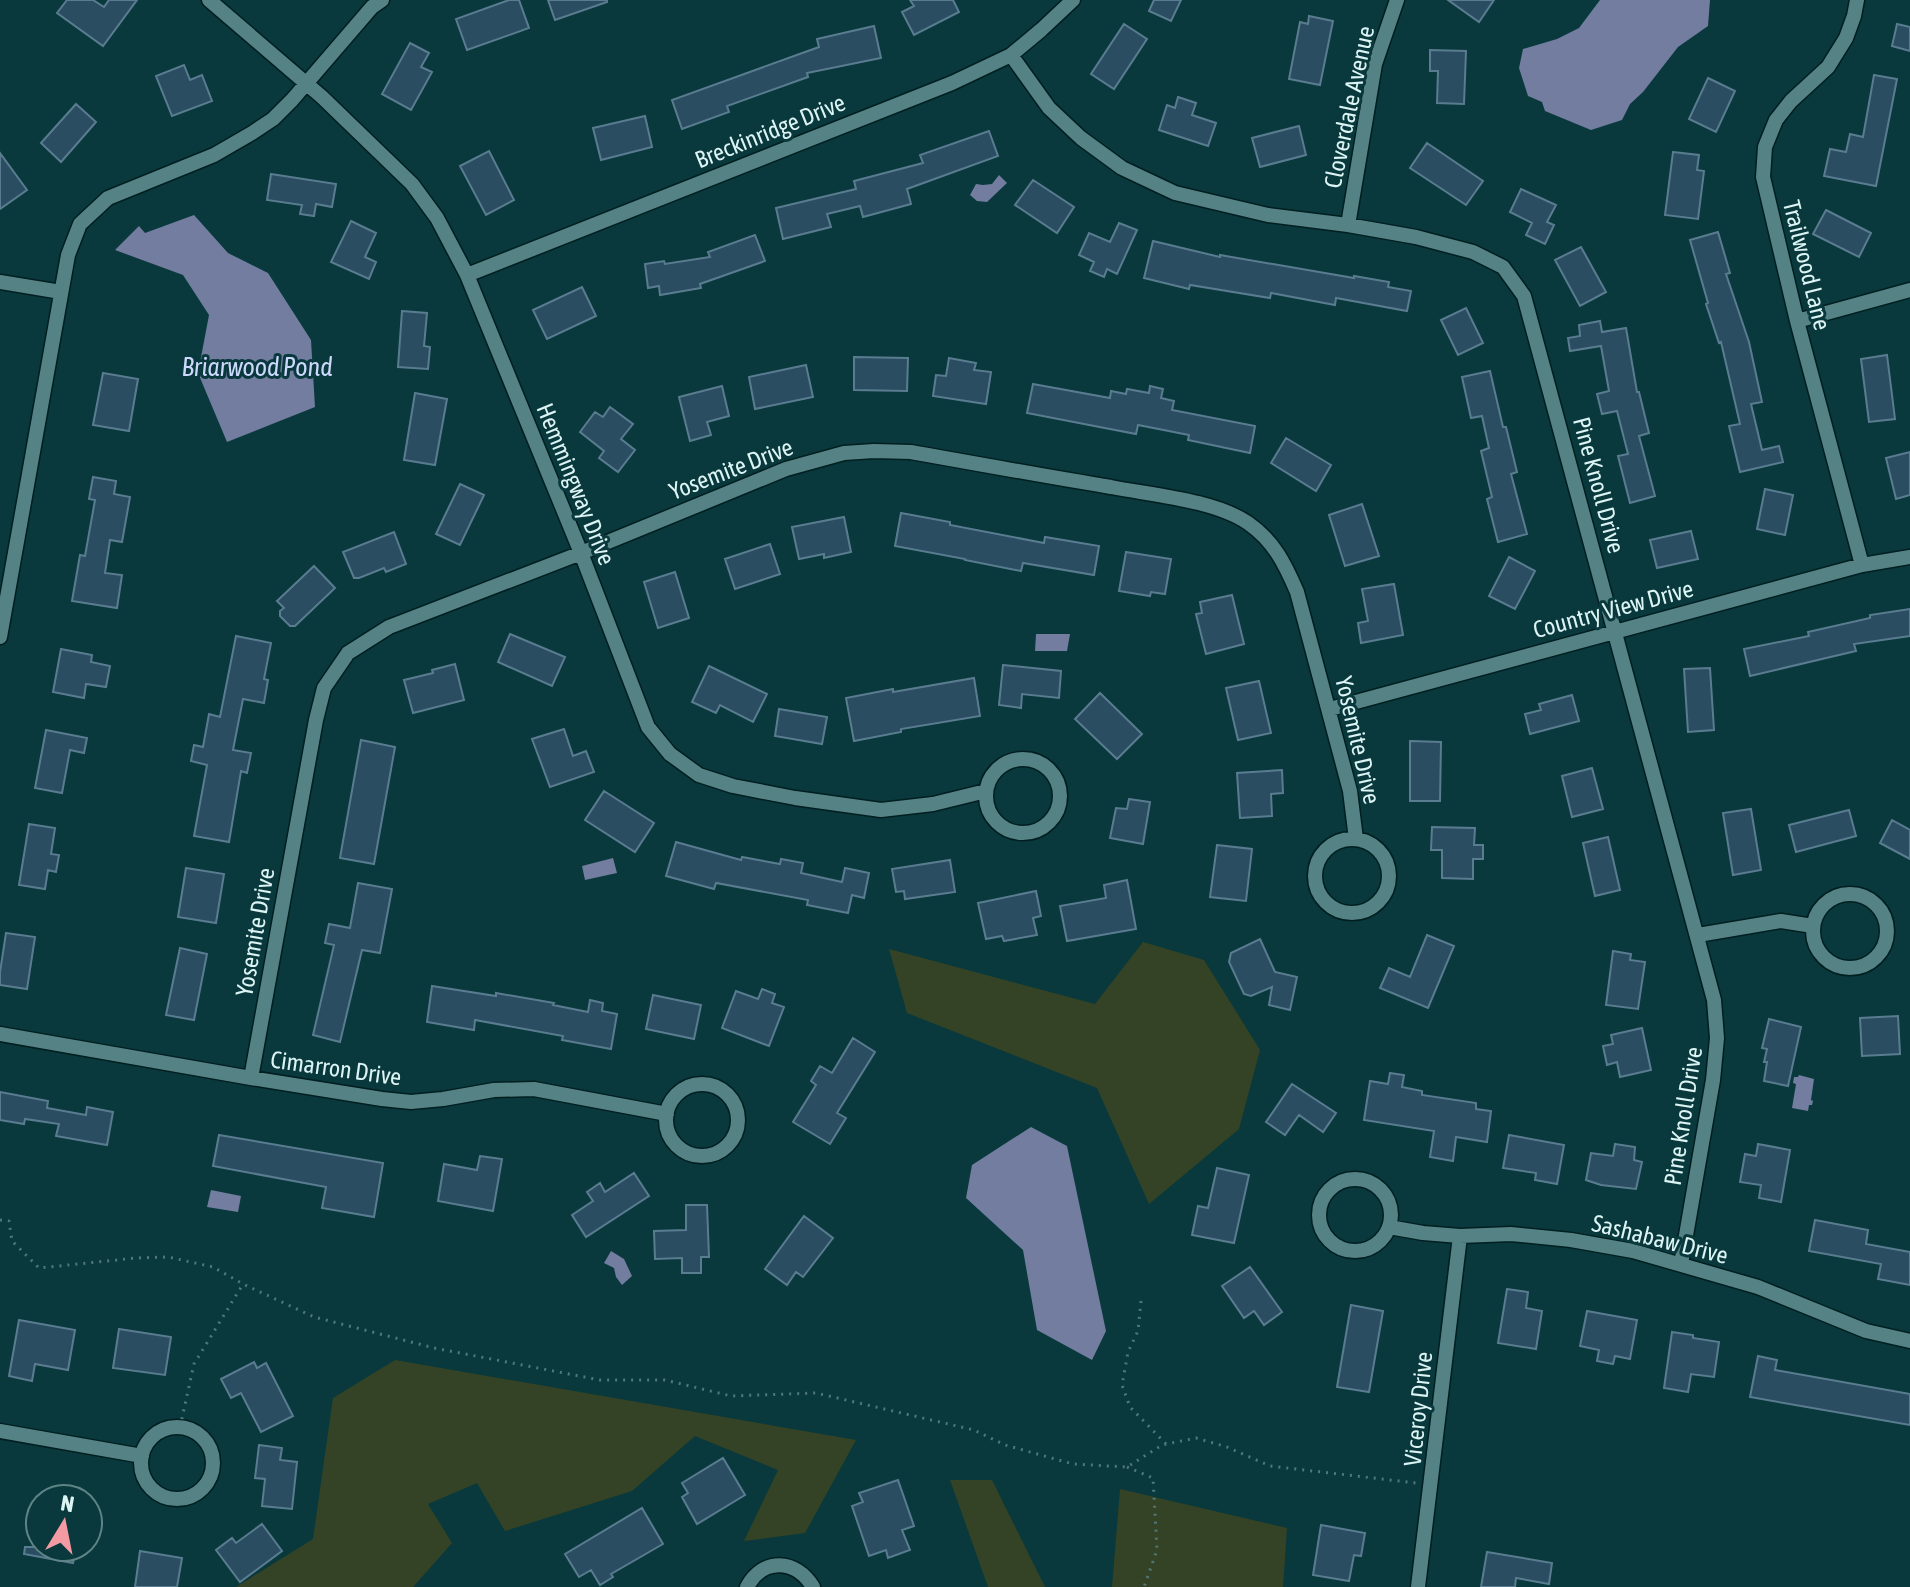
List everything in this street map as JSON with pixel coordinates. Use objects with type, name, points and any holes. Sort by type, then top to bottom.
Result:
[{"type":"street","name":"Hemmingway Drive","points":[[209,0],[306,83],[412,184],[437,218],[467,275],[581,553],[648,727],[670,754],[699,775],[733,786],[881,810],[933,804],[986,791]]},
{"type":"street","points":[[0,637],[4,586],[68,255],[80,224],[108,198],[214,155],[273,119],[372,7],[382,0]]},
{"type":"street","name":"Breckinridge Drive","points":[[467,275],[952,83],[1011,55],[1073,0]]},
{"type":"street","name":"Cloverdale Avenue","points":[[1348,225],[1375,64],[1397,0]]},
{"type":"street","name":"Trailwood Lane","points":[[1857,0],[1846,38],[1828,67],[1791,101],[1776,120],[1765,147],[1763,177],[1797,321],[1862,565]]},
{"type":"street","name":"Pine Knoll Drive","points":[[1011,55],[1049,108],[1081,138],[1122,168],[1175,193],[1268,215],[1416,237],[1473,252],[1503,267],[1524,296],[1714,1000],[1717,1038],[1713,1080],[1681,1264]]},
{"type":"street","points":[[0,282],[61,292]]},
{"type":"street","points":[[1797,321],[1910,290]]},
{"type":"street","name":"Yosemite Drive","points":[[251,1078],[316,720],[324,688],[348,653],[389,627],[786,469],[844,453],[911,452],[1183,500],[1230,513],[1247,522],[1276,549],[1297,592],[1350,791],[1356,839]]},
{"type":"street","name":"Country View Drive","points":[[1330,709],[1862,565],[1910,557]]},
{"type":"street","points":[[1020,759],[1033,760],[1054,774],[1061,798],[1059,810],[1044,828],[1021,834],[1009,831],[991,815],[986,804],[986,791],[997,769],[1020,759]]},
{"type":"street","name":"Yosemite Drive","points":[[1347,839],[1356,839],[1366,841],[1382,853],[1389,871],[1389,881],[1382,899],[1375,906],[1367,911],[1348,913],[1338,911],[1323,900],[1315,882],[1315,872],[1322,854],[1329,847],[1347,839]]},
{"type":"street","points":[[1855,894],[1866,897],[1882,913],[1886,936],[1882,948],[1863,965],[1838,966],[1818,950],[1813,938],[1813,926],[1816,914],[1832,898],[1855,894]]},
{"type":"street","points":[[1698,935],[1781,921],[1813,926]]},
{"type":"street","name":"Cimarron Drive","points":[[0,1034],[251,1078],[411,1102],[494,1090],[534,1089],[667,1114]]},
{"type":"street","points":[[709,1084],[726,1092],[732,1099],[737,1107],[738,1126],[735,1135],[723,1149],[715,1154],[696,1155],[679,1148],[673,1140],[668,1132],[667,1114],[682,1090],[709,1084]]},
{"type":"street","points":[[1365,1180],[1384,1193],[1391,1215],[1389,1227],[1374,1246],[1350,1251],[1339,1248],[1322,1231],[1319,1206],[1324,1195],[1342,1181],[1365,1180]]},
{"type":"street","name":"Sashabaw Drive","points":[[1389,1227],[1460,1236],[1511,1234],[1633,1251],[1758,1287],[1866,1331],[1910,1341]]},
{"type":"street","name":"Viceroy Drive","points":[[1418,1587],[1460,1236]]},
{"type":"street","points":[[180,1427],[201,1436],[214,1460],[210,1478],[198,1493],[180,1499],[162,1495],[148,1483],[141,1466],[150,1439],[165,1429],[180,1427]]},
{"type":"street","points":[[0,1449],[1,1432],[142,1456]]},
{"type":"street","points":[[747,1587],[765,1568],[784,1565],[801,1572],[813,1587]]},
{"type":"path","points":[[0,1220],[9,1221],[12,1241],[39,1268],[168,1257],[213,1267],[314,1317],[434,1348],[600,1380],[665,1380],[731,1396],[816,1393],[974,1430],[1005,1445],[1073,1464],[1127,1467],[1153,1478],[1157,1550],[1144,1587]]},
{"type":"path","points":[[180,1427],[194,1364],[243,1284]]},
{"type":"path","points":[[1141,1301],[1138,1331],[1128,1352],[1122,1385],[1130,1407],[1166,1444]]},
{"type":"path","points":[[1127,1467],[1166,1444],[1196,1438],[1227,1447],[1270,1466],[1431,1485]]},
{"type":"green space","points":[[1143,942],[1204,960],[1260,1050],[1239,1129],[1149,1204],[1097,1088],[907,1013],[889,949],[1095,1004]]},
{"type":"green space","points":[[395,1360],[856,1440],[805,1533],[744,1541],[778,1470],[695,1436],[632,1491],[505,1531],[477,1483],[428,1504],[452,1543],[413,1587],[236,1587],[313,1539],[333,1398]]},
{"type":"green space","points":[[950,1480],[992,1480],[1045,1587],[988,1587]]},
{"type":"green space","points":[[1120,1489],[1287,1528],[1283,1587],[1112,1587]]},
{"type":"water","points":[[1600,0],[1710,0],[1708,26],[1678,47],[1630,104],[1622,120],[1591,130],[1545,111],[1542,102],[1528,96],[1519,68],[1523,49],[1557,39],[1579,28]]},
{"type":"water","points":[[999,175],[1007,183],[987,202],[977,201],[970,195],[976,184],[992,184]]},
{"type":"water","name":"Briarwood Pond","points":[[194,215],[228,253],[268,273],[311,340],[315,407],[227,442],[198,373],[209,315],[183,275],[115,250],[139,226],[145,233]]},
{"type":"water","points":[[1036,634],[1070,634],[1067,651],[1035,651]]},
{"type":"water","points":[[613,858],[617,873],[585,880],[582,866]]},
{"type":"water","points":[[1799,1075],[1814,1079],[1813,1101],[1808,1111],[1792,1108],[1796,1084],[1793,1083],[1794,1077]]},
{"type":"water","points":[[1031,1127],[1067,1146],[1106,1331],[1092,1360],[1037,1330],[1023,1250],[966,1198],[972,1165]]},
{"type":"water","points":[[211,1190],[241,1196],[238,1212],[207,1207]]},
{"type":"water","points":[[611,1251],[624,1259],[632,1276],[622,1285],[614,1268],[604,1263]]},
{"type":"building","points":[[67,0],[93,0],[104,7],[109,0],[137,0],[103,46],[57,13]]},
{"type":"building","points":[[509,0],[519,0],[529,28],[467,50],[456,19]]},
{"type":"building","points":[[548,0],[607,0],[607,2],[555,20]]},
{"type":"building","points":[[910,0],[953,0],[959,12],[914,35],[902,12],[914,6]]},
{"type":"building","points":[[1154,0],[1181,0],[1171,21],[1149,11]]},
{"type":"building","points":[[1448,0],[1494,0],[1479,22]]},
{"type":"building","points":[[1309,16],[1333,21],[1320,85],[1289,79],[1300,22],[1308,24]]},
{"type":"building","points":[[1124,24],[1147,39],[1114,89],[1091,74]]},
{"type":"building","points":[[1897,24],[1910,27],[1910,51],[1892,46]]},
{"type":"building","points":[[874,26],[881,58],[807,73],[808,77],[727,106],[729,112],[682,129],[672,100],[819,47],[817,39]]},
{"type":"building","points":[[410,43],[429,53],[421,67],[432,72],[411,110],[382,94]]},
{"type":"building","points":[[1430,50],[1466,51],[1464,104],[1437,103],[1438,71],[1430,71]]},
{"type":"building","points":[[184,65],[190,80],[202,75],[212,101],[172,116],[156,76]]},
{"type":"building","points":[[1874,75],[1897,79],[1876,186],[1824,176],[1830,149],[1846,152],[1850,134],[1863,137]]},
{"type":"building","points":[[1708,78],[1735,91],[1716,132],[1689,119]]},
{"type":"building","points":[[1178,97],[1196,103],[1192,115],[1216,123],[1208,146],[1159,130],[1167,105],[1175,108]]},
{"type":"building","points":[[76,104],[96,122],[61,162],[41,143]]},
{"type":"building","points":[[645,116],[652,147],[601,160],[593,128]]},
{"type":"building","points":[[1299,126],[1306,155],[1260,167],[1252,138]]},
{"type":"building","points":[[989,131],[998,156],[907,189],[911,204],[863,217],[860,206],[827,214],[831,227],[783,239],[776,208],[856,189],[854,181],[923,163],[920,155]]},
{"type":"building","points":[[1427,143],[1483,181],[1466,205],[1410,168]]},
{"type":"building","points":[[489,151],[514,200],[486,215],[460,166]]},
{"type":"building","points":[[1673,152],[1699,155],[1697,170],[1704,171],[1698,219],[1665,215]]},
{"type":"building","points":[[0,153],[27,190],[0,209]]},
{"type":"building","points":[[271,174],[336,184],[332,207],[316,204],[314,216],[300,214],[302,205],[267,200]]},
{"type":"building","points":[[1033,180],[1074,207],[1057,233],[1015,205]]},
{"type":"building","points":[[1521,189],[1556,205],[1547,222],[1554,225],[1545,244],[1526,235],[1532,223],[1510,212]]},
{"type":"building","points":[[1826,210],[1871,233],[1859,257],[1813,234]]},
{"type":"building","points":[[351,221],[376,233],[365,257],[376,262],[369,279],[331,262]]},
{"type":"building","points":[[1119,223],[1137,230],[1117,274],[1107,269],[1104,277],[1090,271],[1094,262],[1079,255],[1089,233],[1110,242]]},
{"type":"building","points":[[1718,232],[1730,273],[1726,274],[1749,342],[1762,402],[1751,404],[1762,450],[1779,446],[1783,462],[1740,472],[1729,426],[1740,424],[1721,342],[1706,304],[1690,240]]},
{"type":"building","points":[[755,235],[765,261],[700,284],[701,288],[660,295],[659,286],[648,288],[645,264],[710,257],[708,252]]},
{"type":"building","points":[[1153,241],[1220,257],[1389,282],[1388,287],[1411,291],[1407,311],[1336,298],[1335,305],[1271,293],[1270,298],[1190,285],[1189,289],[1144,278]]},
{"type":"building","points":[[1581,247],[1606,292],[1580,306],[1555,260]]},
{"type":"building","points":[[582,287],[596,316],[547,339],[533,310]]},
{"type":"building","points":[[1466,308],[1483,343],[1458,355],[1441,320]]},
{"type":"building","points":[[402,311],[427,313],[424,346],[430,347],[428,369],[398,367]]},
{"type":"building","points":[[1600,321],[1602,332],[1626,328],[1637,392],[1649,433],[1639,436],[1655,496],[1630,503],[1618,456],[1628,454],[1617,411],[1602,414],[1597,394],[1609,391],[1601,346],[1570,351],[1568,338],[1580,336],[1579,325]]},
{"type":"building","points":[[1887,355],[1895,419],[1869,422],[1861,359]]},
{"type":"building","points":[[854,357],[908,358],[907,391],[854,390]]},
{"type":"building","points":[[949,358],[976,363],[974,370],[991,372],[986,404],[933,396],[936,375],[946,376]]},
{"type":"building","points":[[806,365],[813,397],[755,409],[749,377]]},
{"type":"building","points":[[1490,371],[1517,472],[1511,474],[1527,534],[1498,542],[1487,499],[1492,497],[1481,451],[1489,448],[1482,416],[1471,418],[1462,377]]},
{"type":"building","points":[[103,373],[138,379],[129,431],[93,425]]},
{"type":"building","points":[[1033,384],[1110,398],[1111,391],[1126,394],[1127,389],[1149,393],[1150,386],[1163,389],[1161,398],[1174,401],[1172,410],[1255,426],[1250,453],[1188,440],[1189,435],[1138,425],[1136,434],[1027,413]]},
{"type":"building","points":[[722,386],[729,416],[707,422],[711,435],[690,441],[679,397]]},
{"type":"building","points":[[415,393],[447,399],[435,465],[404,460]]},
{"type":"building","points":[[610,407],[633,424],[621,439],[635,450],[618,472],[599,458],[604,451],[580,432],[595,412],[603,417]]},
{"type":"building","points":[[1286,438],[1331,465],[1316,491],[1271,463]]},
{"type":"building","points":[[1910,452],[1910,495],[1896,499],[1886,458]]},
{"type":"building","points":[[93,477],[116,481],[114,494],[130,497],[122,542],[110,540],[105,573],[122,575],[117,608],[72,601],[80,555],[85,556],[95,500],[89,499]]},
{"type":"building","points":[[460,484],[484,495],[460,545],[436,534]]},
{"type":"building","points":[[1765,489],[1793,495],[1785,535],[1757,529]]},
{"type":"building","points":[[1362,504],[1379,556],[1345,566],[1329,515]]},
{"type":"building","points":[[901,513],[1044,543],[1045,537],[1099,546],[1094,575],[1023,563],[1021,571],[895,546]]},
{"type":"building","points":[[844,517],[851,552],[799,559],[792,527]]},
{"type":"building","points":[[1691,531],[1698,559],[1657,568],[1650,540]]},
{"type":"building","points":[[394,532],[406,564],[386,572],[384,568],[354,578],[343,552]]},
{"type":"building","points":[[770,544],[780,574],[735,589],[725,559]]},
{"type":"building","points":[[1126,552],[1171,559],[1165,594],[1151,592],[1150,596],[1119,591]]},
{"type":"building","points":[[1509,557],[1535,571],[1515,609],[1489,596]]},
{"type":"building","points":[[314,566],[335,588],[295,626],[290,626],[280,616],[284,608],[277,601]]},
{"type":"building","points":[[675,572],[689,618],[658,628],[644,582]]},
{"type":"building","points":[[1394,584],[1403,635],[1361,643],[1358,623],[1368,621],[1362,589]]},
{"type":"building","points":[[1232,595],[1244,644],[1206,654],[1196,614],[1202,613],[1200,602]]},
{"type":"building","points":[[1910,609],[1910,636],[1854,644],[1856,651],[1750,676],[1744,649],[1809,636],[1808,632],[1870,618],[1870,615]]},
{"type":"building","points":[[510,634],[565,657],[552,686],[498,662]]},
{"type":"building","points":[[236,636],[271,643],[264,679],[268,680],[264,703],[243,699],[233,750],[251,753],[247,773],[241,771],[229,842],[194,836],[207,765],[191,761],[194,745],[203,747],[209,714],[220,717]]},
{"type":"building","points":[[61,649],[92,655],[91,662],[110,666],[106,687],[86,684],[84,698],[53,692]]},
{"type":"building","points":[[455,664],[464,700],[413,713],[404,680]]},
{"type":"building","points":[[1003,665],[1061,671],[1059,698],[1022,694],[1021,708],[999,705]]},
{"type":"building","points":[[709,666],[767,694],[753,722],[720,705],[716,713],[692,702]]},
{"type":"building","points":[[1710,668],[1714,730],[1688,732],[1684,669]]},
{"type":"building","points":[[974,678],[980,716],[901,729],[901,732],[854,741],[846,698]]},
{"type":"building","points":[[1259,681],[1271,733],[1238,740],[1226,688]]},
{"type":"building","points":[[1100,693],[1142,734],[1117,759],[1075,719]]},
{"type":"building","points":[[1572,695],[1579,721],[1530,734],[1525,714],[1541,710],[1539,704]]},
{"type":"building","points":[[779,709],[827,717],[822,744],[775,736]]},
{"type":"building","points":[[564,729],[573,756],[586,751],[594,772],[550,787],[532,739]]},
{"type":"building","points":[[46,730],[87,738],[84,753],[70,750],[62,793],[35,788]]},
{"type":"building","points":[[361,740],[395,747],[374,864],[340,858]]},
{"type":"building","points":[[1410,741],[1441,742],[1440,801],[1410,801]]},
{"type":"building","points":[[1592,768],[1603,809],[1572,817],[1562,776]]},
{"type":"building","points":[[1282,770],[1283,793],[1271,794],[1272,816],[1240,818],[1237,773]]},
{"type":"building","points":[[604,791],[654,823],[635,852],[585,820]]},
{"type":"building","points":[[1129,799],[1150,802],[1143,844],[1110,838],[1116,808],[1127,809]]},
{"type":"building","points":[[1751,809],[1761,870],[1733,875],[1723,813]]},
{"type":"building","points":[[1849,810],[1856,836],[1796,852],[1789,825]]},
{"type":"building","points":[[1892,820],[1910,830],[1910,859],[1880,843]]},
{"type":"building","points":[[29,824],[55,828],[51,854],[59,855],[56,872],[48,870],[45,889],[19,885]]},
{"type":"building","points":[[1432,827],[1475,828],[1474,845],[1483,845],[1483,859],[1473,859],[1473,879],[1442,878],[1442,850],[1431,850]]},
{"type":"building","points":[[1608,837],[1620,890],[1595,896],[1583,843]]},
{"type":"building","points":[[676,842],[741,860],[742,857],[780,864],[781,859],[803,863],[801,873],[842,882],[845,868],[869,873],[864,898],[852,895],[848,913],[807,905],[808,900],[716,883],[714,889],[666,876]]},
{"type":"building","points":[[1217,845],[1252,849],[1246,901],[1210,897]]},
{"type":"building","points":[[950,860],[955,892],[905,899],[904,891],[896,892],[892,869]]},
{"type":"building","points":[[186,868],[224,874],[216,923],[178,917]]},
{"type":"building","points":[[1127,880],[1136,929],[1067,941],[1060,906],[1106,898],[1104,885]]},
{"type":"building","points":[[358,883],[392,889],[380,953],[362,950],[340,1042],[313,1035],[334,945],[325,943],[329,924],[350,928]]},
{"type":"building","points":[[1036,891],[1041,916],[1033,918],[1037,935],[1004,941],[1002,936],[986,939],[978,903]]},
{"type":"building","points":[[6,933],[35,937],[27,989],[0,985]]},
{"type":"building","points":[[1427,935],[1454,946],[1428,1008],[1380,988],[1389,968],[1410,977]]},
{"type":"building","points":[[1260,939],[1275,972],[1297,977],[1290,1010],[1269,1005],[1272,987],[1251,996],[1244,994],[1229,962],[1231,953]]},
{"type":"building","points":[[180,948],[207,954],[194,1020],[166,1015]]},
{"type":"building","points":[[1613,951],[1631,954],[1630,960],[1645,962],[1638,1009],[1606,1005]]},
{"type":"building","points":[[432,986],[496,996],[496,993],[588,1012],[590,1000],[603,1003],[602,1011],[617,1014],[611,1049],[562,1040],[563,1036],[475,1020],[474,1030],[427,1022]]},
{"type":"building","points":[[762,989],[775,994],[772,1003],[784,1007],[769,1046],[722,1028],[736,991],[758,999]]},
{"type":"building","points":[[653,995],[701,1005],[694,1039],[646,1029]]},
{"type":"building","points":[[1898,1016],[1900,1054],[1862,1056],[1860,1018]]},
{"type":"building","points":[[1769,1019],[1801,1027],[1788,1086],[1764,1081],[1767,1049],[1762,1048]]},
{"type":"building","points":[[1642,1028],[1651,1070],[1620,1077],[1617,1062],[1607,1065],[1603,1046],[1613,1044],[1611,1035]]},
{"type":"building","points":[[853,1038],[875,1052],[837,1113],[846,1118],[830,1144],[793,1122],[816,1085],[811,1081],[820,1066],[832,1073]]},
{"type":"building","points":[[1390,1073],[1404,1075],[1402,1087],[1422,1091],[1422,1095],[1476,1103],[1476,1109],[1491,1111],[1487,1142],[1456,1137],[1453,1161],[1430,1157],[1434,1131],[1364,1120],[1370,1081],[1388,1084]]},
{"type":"building","points":[[1292,1084],[1336,1113],[1323,1132],[1299,1115],[1285,1135],[1266,1122]]},
{"type":"building","points":[[0,1092],[48,1101],[47,1108],[86,1115],[87,1107],[113,1112],[107,1145],[56,1136],[59,1124],[25,1119],[24,1124],[0,1120]]},
{"type":"building","points":[[219,1135],[383,1163],[374,1217],[322,1208],[326,1187],[213,1166]]},
{"type":"building","points":[[1509,1135],[1564,1145],[1557,1184],[1535,1180],[1536,1173],[1503,1168]]},
{"type":"building","points":[[1615,1144],[1635,1147],[1634,1160],[1642,1162],[1636,1189],[1586,1180],[1591,1153],[1613,1156]]},
{"type":"building","points":[[1758,1144],[1790,1150],[1781,1202],[1759,1198],[1761,1185],[1740,1182],[1745,1154],[1756,1156]]},
{"type":"building","points":[[480,1156],[502,1159],[493,1211],[438,1201],[444,1164],[477,1170]]},
{"type":"building","points":[[1217,1168],[1249,1175],[1234,1243],[1192,1235],[1198,1206],[1208,1208]]},
{"type":"building","points":[[634,1173],[649,1196],[586,1237],[572,1215],[593,1201],[587,1192],[600,1183],[605,1192]]},
{"type":"building","points":[[686,1205],[707,1205],[709,1257],[701,1257],[701,1273],[682,1273],[682,1258],[655,1259],[654,1231],[686,1230]]},
{"type":"building","points":[[804,1216],[833,1238],[803,1277],[796,1272],[787,1285],[765,1269]]},
{"type":"building","points":[[1815,1220],[1868,1230],[1866,1244],[1910,1252],[1910,1285],[1878,1279],[1881,1264],[1809,1251]]},
{"type":"building","points":[[1250,1267],[1282,1312],[1264,1325],[1254,1311],[1244,1318],[1222,1286]]},
{"type":"building","points":[[1507,1289],[1528,1292],[1526,1308],[1542,1311],[1536,1349],[1498,1343]]},
{"type":"building","points":[[1351,1305],[1383,1311],[1369,1392],[1337,1387]]},
{"type":"building","points":[[1587,1311],[1637,1320],[1630,1359],[1615,1356],[1613,1364],[1597,1361],[1599,1350],[1580,1346]]},
{"type":"building","points":[[19,1320],[75,1330],[68,1370],[35,1364],[32,1381],[9,1376]]},
{"type":"building","points":[[119,1329],[171,1337],[165,1375],[113,1368]]},
{"type":"building","points":[[1672,1332],[1719,1342],[1714,1377],[1691,1374],[1688,1392],[1664,1388]]},
{"type":"building","points":[[1758,1356],[1777,1360],[1775,1370],[1910,1394],[1910,1425],[1750,1397]]},
{"type":"building","points":[[254,1362],[257,1368],[266,1363],[293,1416],[261,1432],[241,1393],[231,1398],[221,1379]]},
{"type":"building","points":[[259,1445],[282,1448],[280,1460],[297,1462],[292,1509],[262,1506],[265,1479],[255,1478]]},
{"type":"building","points":[[723,1458],[745,1495],[697,1524],[682,1497],[688,1493],[682,1483]]},
{"type":"building","points":[[898,1480],[914,1526],[902,1530],[910,1550],[888,1558],[886,1550],[869,1556],[852,1506],[863,1502],[859,1493]]},
{"type":"building","points":[[642,1508],[663,1544],[611,1574],[613,1577],[600,1585],[591,1570],[579,1577],[565,1554]]},
{"type":"building","points":[[262,1524],[282,1551],[240,1582],[216,1550],[232,1538],[236,1543]]},
{"type":"building","points":[[1321,1525],[1365,1533],[1361,1556],[1354,1555],[1349,1581],[1313,1575]]},
{"type":"building","points":[[140,1551],[182,1558],[177,1587],[135,1587]]},
{"type":"building","points":[[1487,1552],[1552,1563],[1549,1584],[1516,1578],[1515,1587],[1481,1587]]}]
